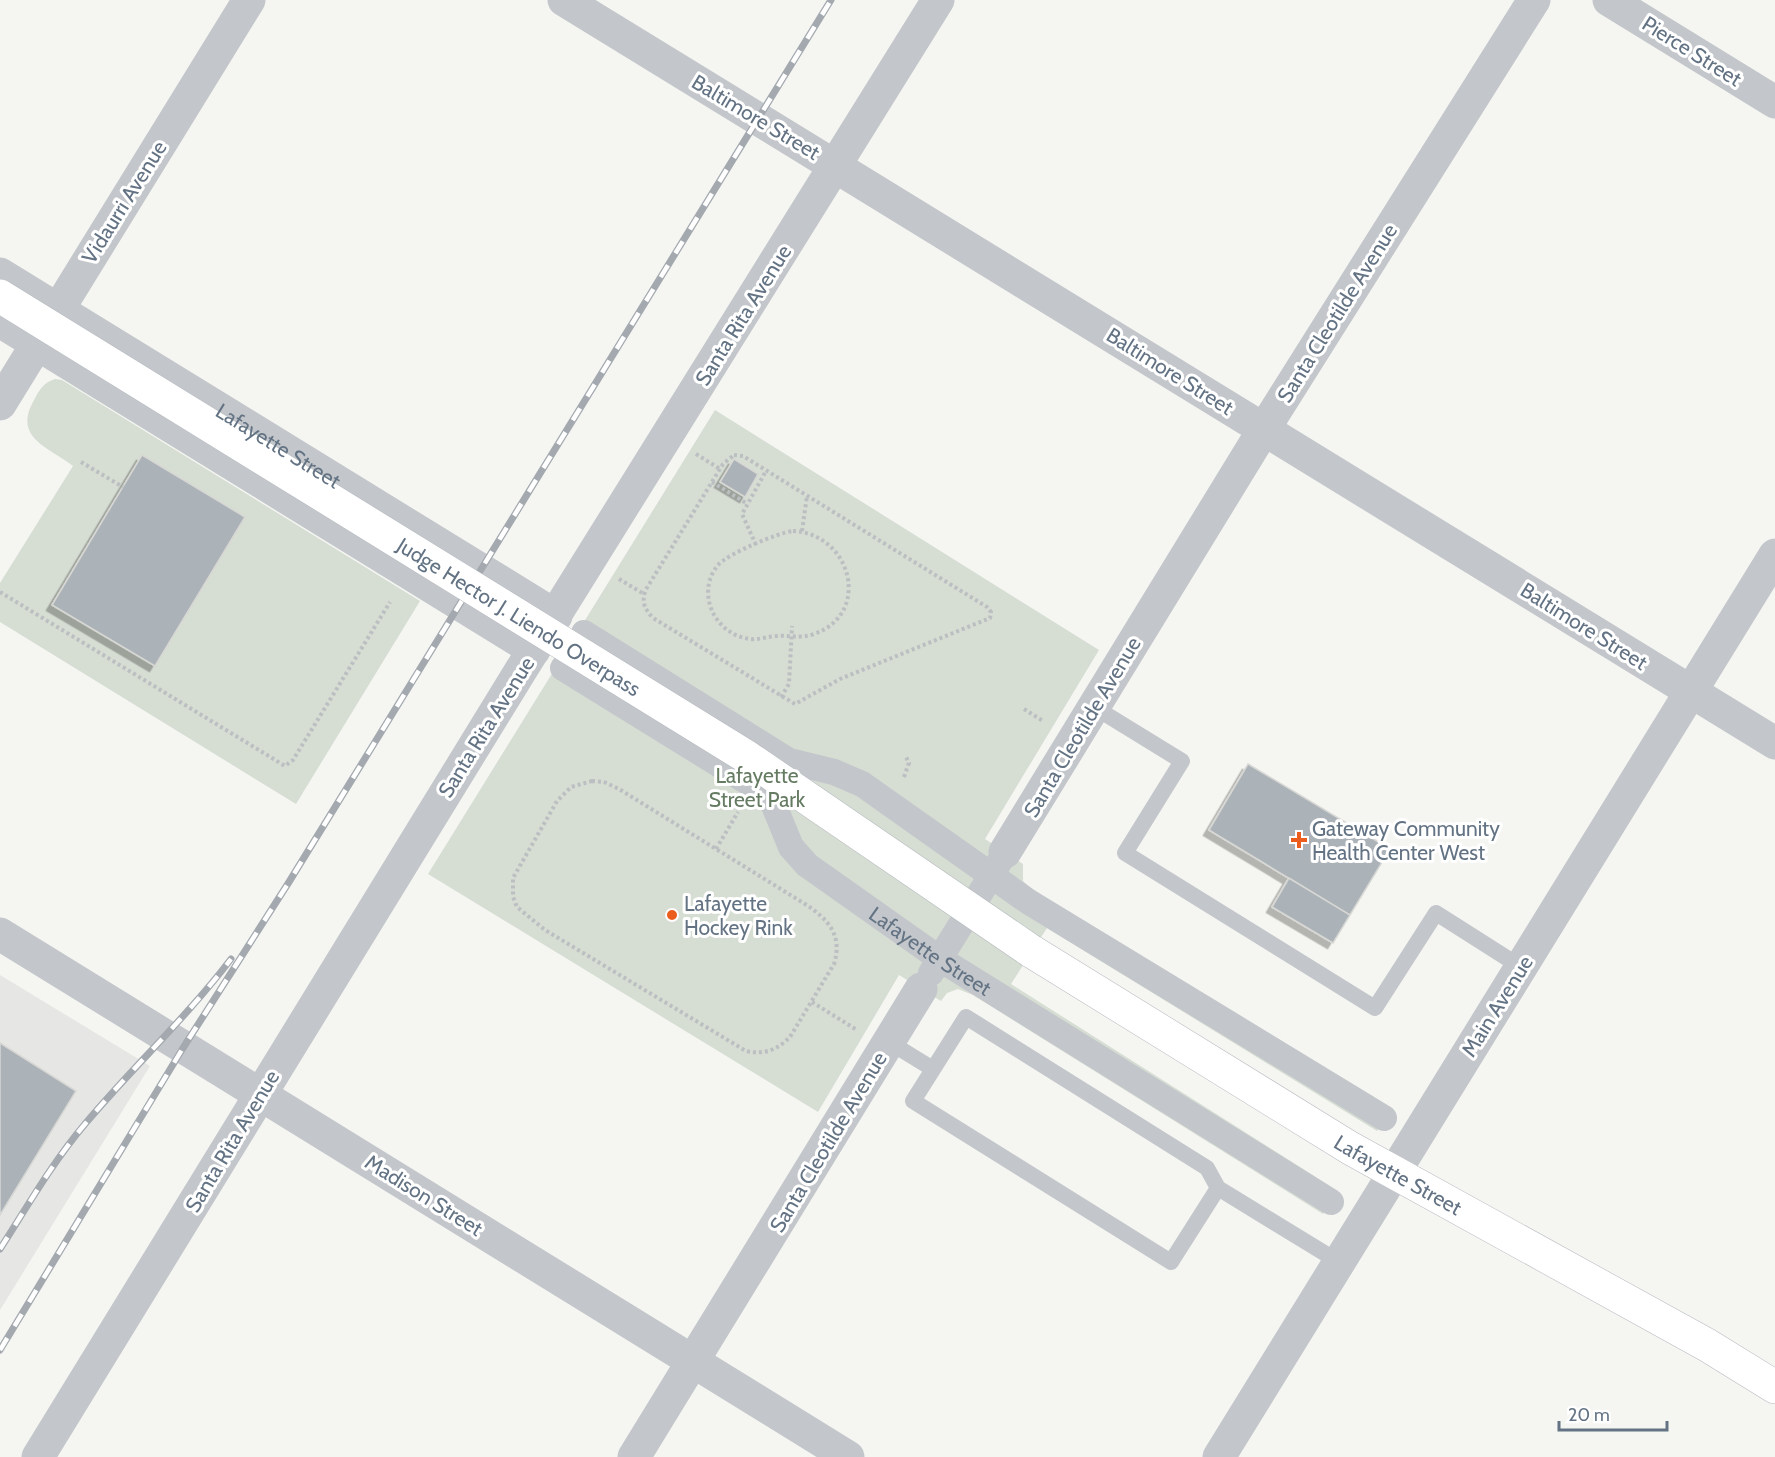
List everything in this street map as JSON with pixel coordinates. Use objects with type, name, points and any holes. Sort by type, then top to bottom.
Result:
[{"type":"main road","name":"Judge Hector J. Liendo Overpass","points":[[0,296],[747,757],[1031,951]]},
{"type":"main road","name":"Lafayette Street","points":[[1031,951],[1394,1173],[1707,1344],[1775,1387]]},
{"type":"street","name":"Vidaurri Avenue","points":[[0,404],[249,0]]},
{"type":"street","name":"Baltimore Street","points":[[564,0],[1775,743]]},
{"type":"street","name":"Santa Rita Avenue","points":[[39,1457],[260,1094],[938,0]]},
{"type":"street","name":"Santa Cleotilde Avenue","points":[[634,1457],[1264,429],[1534,0]]},
{"type":"street","name":"Pierce Street","points":[[1609,0],[1775,102]]},
{"type":"street","name":"Lafayette Street","points":[[0,274],[556,616]]},
{"type":"street","name":"Lafayette Street","points":[[0,321],[534,650]]},
{"type":"street","name":"Main Avenue","points":[[1219,1457],[1775,555]]},
{"type":"street","name":"Lafayette Street","points":[[584,633],[789,761],[834,772],[862,784],[998,864],[1029,902],[1384,1118]]},
{"type":"street","name":"Lafayette Street","points":[[563,668],[754,786],[773,803],[791,847],[807,865],[940,959],[1331,1202]]},
{"type":"street","name":"Madison Street","points":[[0,934],[848,1457]]},
{"type":"lane","points":[[1094,707],[1182,761],[1125,853],[1375,1008],[1436,913],[1521,967]]},
{"type":"lane","points":[[1218,1188],[1171,1262],[913,1101],[966,1017],[1207,1167],[1218,1188],[1339,1262]]},
{"type":"lane","points":[[889,1042],[933,1069]]},
{"type":"path","points":[[696,454],[720,469]]},
{"type":"path","points":[[742,456],[766,471],[987,607],[991,612],[987,621],[840,679],[821,688],[802,703],[795,704],[653,618],[645,609],[642,600],[644,594],[728,457],[742,456]]},
{"type":"path","points":[[81,462],[123,487]]},
{"type":"path","points":[[756,545],[742,514],[746,503],[766,471]]},
{"type":"path","points":[[712,482],[746,503]]},
{"type":"path","points":[[802,531],[807,496]]},
{"type":"path","points":[[802,531],[819,536],[833,546],[843,561],[849,586],[846,603],[831,624],[816,633],[754,640],[738,637],[720,624],[712,611],[708,589],[716,569],[732,554],[784,532],[802,531]]},
{"type":"path","points":[[619,579],[644,594]]},
{"type":"path","points":[[0,592],[285,766],[293,760],[392,600]]},
{"type":"path","points":[[781,697],[789,684],[792,626]]},
{"type":"path","points":[[1024,709],[1049,725]]},
{"type":"path","points":[[902,780],[909,768],[905,754]]},
{"type":"path","points":[[604,782],[822,915],[837,938],[838,952],[834,964],[812,1002],[782,1046],[758,1054],[746,1051],[532,921],[517,906],[513,897],[513,878],[563,793],[581,783],[604,782]]},
{"type":"path","points":[[812,1002],[858,1031]]},
{"type":"shaded area","points":[[0,975],[150,1066],[0,1310]]},
{"type":"green space","points":[[55,379],[62,380],[420,601],[296,804],[0,622],[0,583],[73,466],[37,441],[28,425],[28,414],[39,391]]},
{"type":"green space","name":"Lafayette Street Park","points":[[715,410],[1099,650],[985,839],[1023,864],[1023,881],[1030,888],[1384,1118],[1377,1131],[1047,928],[1011,984],[1338,1191],[1323,1214],[973,995],[958,989],[947,993],[941,1001],[899,975],[818,1112],[428,874]]},
{"type":"building","points":[[142,455],[245,517],[155,666],[52,605]]},
{"type":"building","points":[[734,459],[758,474],[745,497],[720,482]]},
{"type":"building","name":"Gateway Community Health Center West","points":[[1248,764],[1390,849],[1350,915],[1209,830]]},
{"type":"building","points":[[1289,878],[1350,915],[1333,943],[1272,907]]},
{"type":"building","points":[[0,1043],[76,1091],[0,1215]]},
{"type":"railway","points":[[0,1350],[183,1048],[289,882],[831,0]]},
{"type":"railway","points":[[0,1249],[40,1185],[73,1139],[196,1002],[231,959]]},
{"type":"place","name":"Gateway Community Health Center West","points":[[1299,840]]},
{"type":"place","name":"Lafayette Hockey Rink","points":[[672,915]]}]
